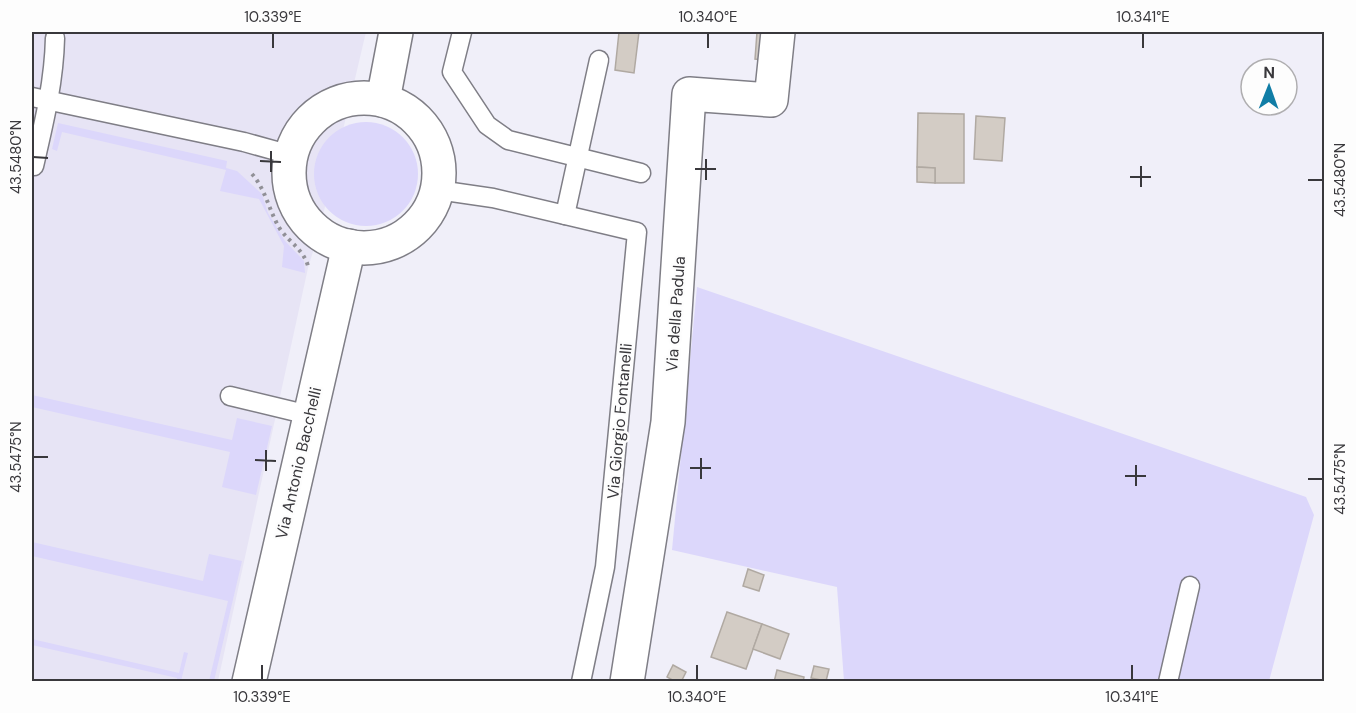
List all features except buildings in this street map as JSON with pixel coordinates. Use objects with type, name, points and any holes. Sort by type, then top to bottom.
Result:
[{"type":"street","points":[[383,100],[396,32]]},
{"type":"street","name":"Via della Padula","points":[[627,681],[668,422],[689,94],[771,100],[778,32]]},
{"type":"street","points":[[354,98],[383,100],[412,115],[432,139],[439,164],[438,190],[428,213],[410,232],[399,239],[375,247],[349,246],[319,232],[300,211],[293,198],[290,184],[291,155],[304,128],[326,109],[354,98]]},
{"type":"street","name":"Via Antonio Bacchelli","points":[[249,681],[349,246]]},
{"type":"lane","points":[[462,32],[452,72],[486,125],[508,140],[641,173]]},
{"type":"lane","points":[[34,166],[40,99],[55,66],[55,38]]},
{"type":"lane","points":[[565,215],[599,60]]},
{"type":"lane","points":[[40,99],[244,142],[291,155]]},
{"type":"lane","name":"Via Giorgio Fontanelli","points":[[438,190],[493,198],[637,232],[605,567],[581,681]]},
{"type":"lane","points":[[230,396],[309,415]]},
{"type":"lane","points":[[1168,681],[1190,586]]},
{"type":"path","points":[[246,171],[253,175],[263,188],[268,206],[279,228],[304,254],[310,271]]},
{"type":"shaded area","points":[[32,32],[366,32],[319,232],[308,268],[218,681],[32,681]]},
{"type":"shaded area","points":[[366,122],[386,126],[403,137],[414,154],[418,174],[414,194],[403,211],[386,222],[366,226],[346,222],[329,211],[318,194],[314,174],[318,154],[329,137],[346,126]]},
{"type":"shaded area","points":[[58,123],[227,161],[226,168],[237,171],[262,194],[268,213],[285,241],[304,261],[305,273],[282,267],[284,246],[259,199],[220,191],[226,170],[62,132],[57,151],[52,149]]},
{"type":"shaded area","points":[[697,287],[1306,497],[1314,515],[1269,681],[844,681],[837,587],[672,550]]},
{"type":"shaded area","points":[[32,395],[232,440],[237,418],[272,426],[256,495],[222,487],[230,452],[32,407]]},
{"type":"shaded area","points":[[32,542],[203,581],[209,554],[242,561],[214,681],[209,681],[228,601],[32,556]]},
{"type":"shaded area","points":[[32,639],[179,673],[184,652],[188,653],[181,681],[177,681],[177,678],[32,645]]}]
